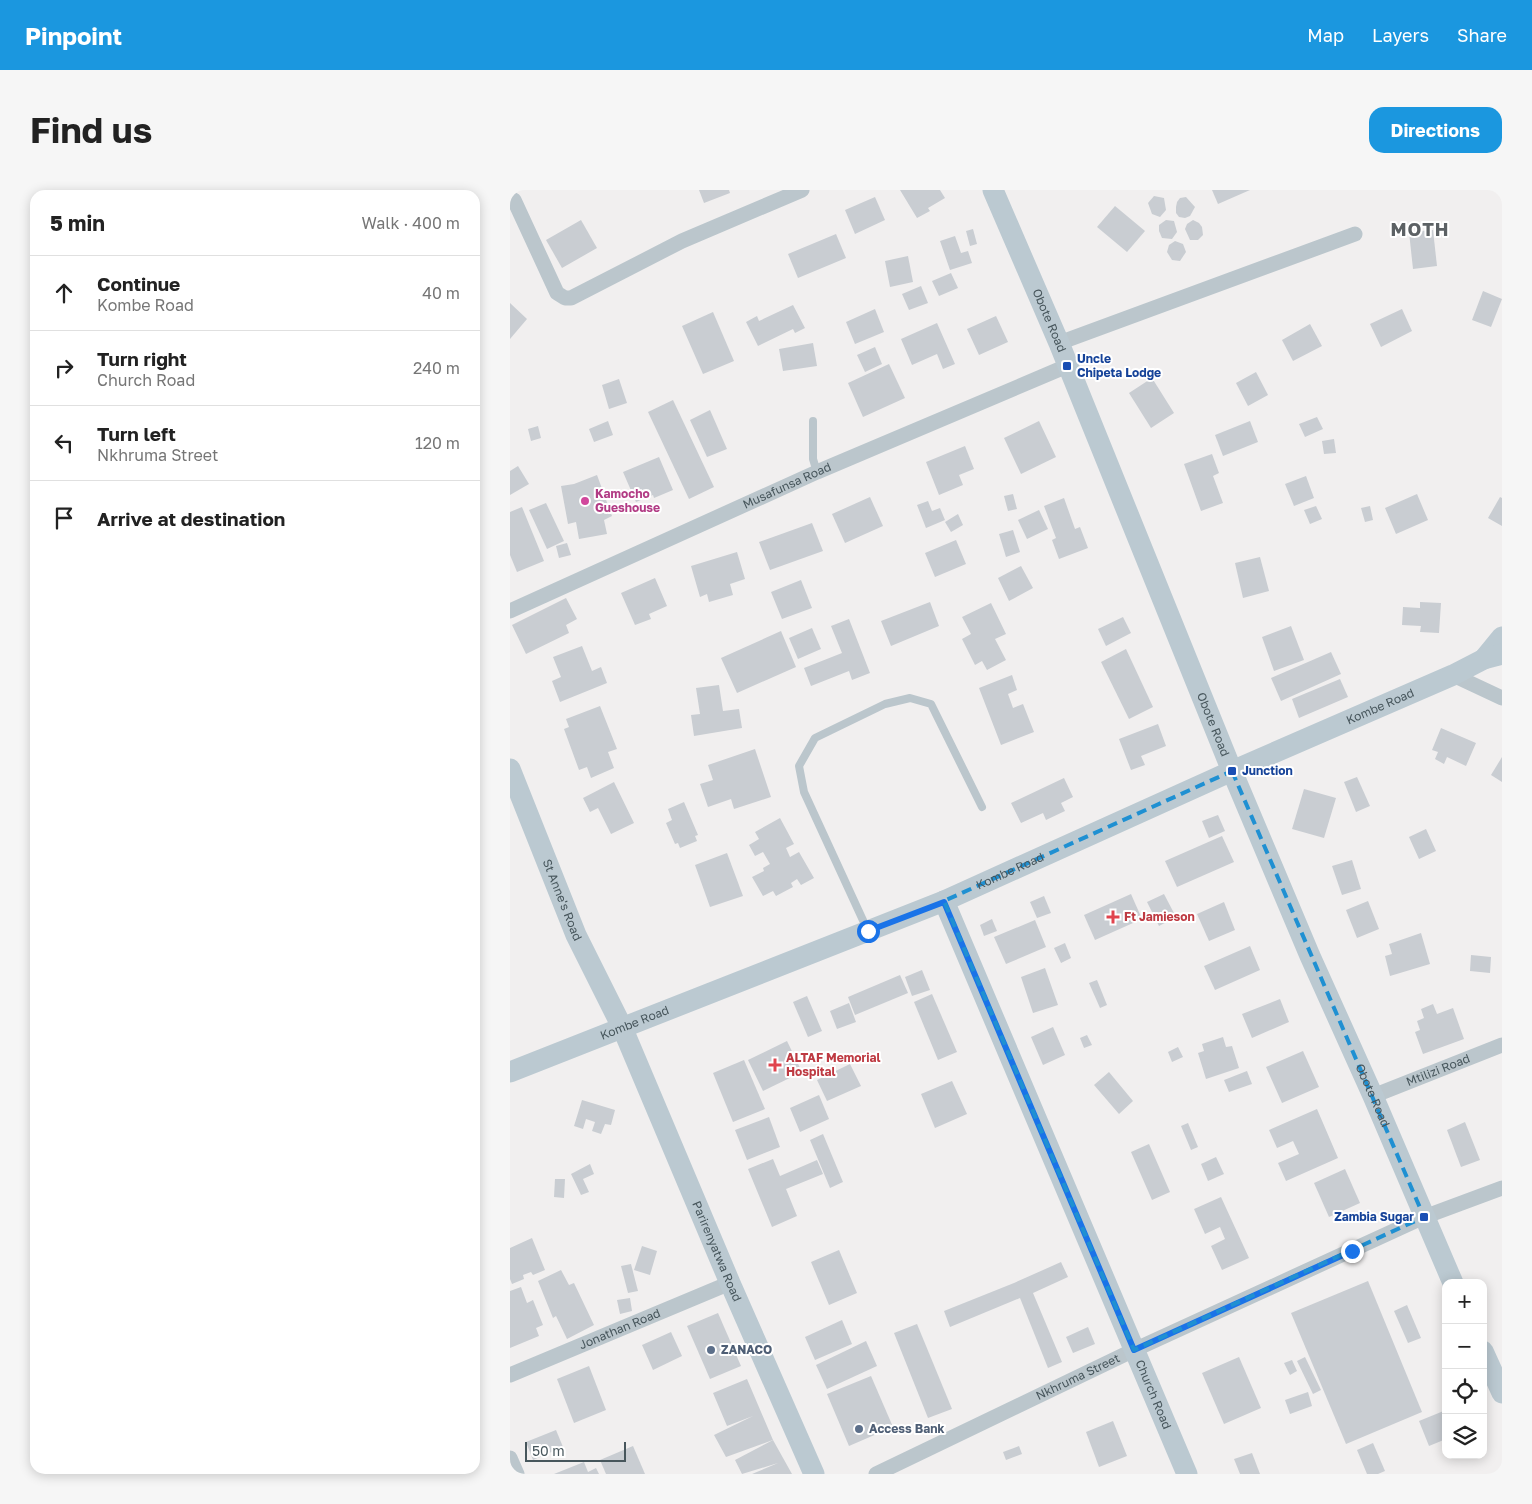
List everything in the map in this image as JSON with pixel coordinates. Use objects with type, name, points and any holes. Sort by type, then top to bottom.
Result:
[{"type":"street","points":[[514,200],[557,293],[565,298],[571,298],[682,241],[802,190]]},
{"type":"street","name":"Obote Road","points":[[994,190],[1059,344],[1232,771],[1310,956],[1373,1096],[1451,1279]]},
{"type":"street","points":[[1059,344],[1355,234]]},
{"type":"street","name":"Musafunsa Road","points":[[510,611],[817,472],[1067,366]]},
{"type":"street","points":[[1493,656],[1502,636]]},
{"type":"street","name":"Kombe Road","points":[[510,1072],[944,902],[1232,771],[1493,656]]},
{"type":"street","points":[[1453,675],[1502,698]]},
{"type":"street","name":"St Anne's Road","points":[[510,769],[576,935],[622,1027]]},
{"type":"street","name":"Church Road","points":[[944,902],[1187,1474]]},
{"type":"street","name":"Parirenyatwa Road","points":[[622,1027],[730,1283],[814,1474]]},
{"type":"street","name":"Mtilizi Road","points":[[1373,1096],[1502,1045]]},
{"type":"street","name":"Nkhruma Street","points":[[876,1474],[1134,1350],[1424,1217],[1502,1188]]},
{"type":"street","name":"Jonathan Road","points":[[510,1375],[730,1283]]},
{"type":"street","points":[[1487,1360],[1502,1393]]},
{"type":"street","points":[[510,1458],[517,1474]]},
{"type":"lane","points":[[813,421],[813,459],[817,472]]},
{"type":"lane","points":[[868,931],[804,792],[799,766],[815,738],[885,704],[910,698],[931,704],[982,807]]},
{"type":"highlighted area","points":[[1232,771],[1424,1217],[1134,1350],[944,901]]},
{"type":"building","points":[[699,190],[729,190],[730,193],[704,203]]},
{"type":"building","points":[[900,190],[940,190],[945,198],[928,208],[930,211],[917,218]]},
{"type":"building","points":[[1212,190],[1250,190],[1218,204]]},
{"type":"building","points":[[1154,196],[1164,198],[1166,210],[1160,217],[1152,214],[1148,203]]},
{"type":"building","points":[[875,197],[885,220],[855,234],[845,210]]},
{"type":"building","points":[[1186,197],[1195,207],[1190,216],[1185,218],[1179,217],[1176,213],[1177,202],[1180,198]]},
{"type":"building","points":[[1115,206],[1145,231],[1127,252],[1097,227]]},
{"type":"building","points":[[581,220],[597,248],[562,268],[546,240]]},
{"type":"building","points":[[1166,220],[1174,221],[1177,232],[1172,239],[1162,238],[1159,231],[1159,225]]},
{"type":"building","points":[[1193,220],[1202,227],[1203,235],[1198,240],[1190,240],[1185,229],[1187,224]]},
{"type":"building","points":[[973,229],[977,244],[970,246],[966,231]]},
{"type":"building","points":[[1433,230],[1437,266],[1413,269],[1409,232]]},
{"type":"building","points":[[836,234],[846,258],[798,278],[788,254]]},
{"type":"building","points":[[955,236],[961,253],[968,251],[972,263],[950,270],[940,241]]},
{"type":"building","points":[[1175,241],[1183,244],[1186,252],[1180,261],[1172,260],[1167,252],[1169,245]]},
{"type":"building","points":[[908,256],[913,282],[890,287],[885,261]]},
{"type":"building","points":[[951,273],[958,288],[939,296],[932,281]]},
{"type":"building","points":[[921,286],[928,303],[909,310],[902,294]]},
{"type":"building","points":[[1483,291],[1502,299],[1491,327],[1472,320]]},
{"type":"building","points":[[510,303],[527,319],[510,339]]},
{"type":"building","points":[[793,305],[805,328],[795,333],[793,329],[758,346],[746,322],[757,316],[759,321]]},
{"type":"building","points":[[875,309],[884,332],[855,344],[846,322]]},
{"type":"building","points":[[1402,309],[1412,331],[1381,347],[1370,324]]},
{"type":"building","points":[[713,312],[734,361],[703,374],[682,326]]},
{"type":"building","points":[[996,316],[1008,342],[979,355],[967,329]]},
{"type":"building","points":[[937,323],[955,364],[943,369],[937,354],[912,365],[901,339]]},
{"type":"building","points":[[1310,324],[1322,346],[1293,361],[1282,340]]},
{"type":"building","points":[[813,343],[817,366],[783,371],[779,349]]},
{"type":"building","points":[[875,347],[882,364],[865,372],[857,355]]},
{"type":"building","points":[[889,364],[905,398],[863,417],[848,383]]},
{"type":"building","points":[[1256,372],[1268,395],[1248,406],[1236,383]]},
{"type":"building","points":[[1152,378],[1174,413],[1151,428],[1129,393]]},
{"type":"building","points":[[619,379],[627,403],[609,409],[602,385]]},
{"type":"building","points":[[673,400],[714,487],[689,499],[648,412]]},
{"type":"building","points":[[710,410],[727,449],[707,457],[690,420]]},
{"type":"building","points":[[1317,417],[1323,429],[1305,437],[1299,424]]},
{"type":"building","points":[[608,421],[613,435],[594,442],[589,429]]},
{"type":"building","points":[[1039,421],[1056,457],[1021,474],[1004,438]]},
{"type":"building","points":[[1250,421],[1258,442],[1223,456],[1215,435]]},
{"type":"building","points":[[538,426],[541,438],[531,441],[528,429]]},
{"type":"building","points":[[1334,439],[1336,453],[1324,454],[1322,441]]},
{"type":"building","points":[[965,446],[974,469],[959,475],[963,485],[939,495],[926,462]]},
{"type":"building","points":[[1212,454],[1219,473],[1213,476],[1223,503],[1201,511],[1184,464]]},
{"type":"building","points":[[659,457],[673,490],[654,498],[653,495],[636,502],[623,472]]},
{"type":"building","points":[[518,466],[529,484],[510,495],[510,471]]},
{"type":"building","name":"Kamocho Gueshouse","points":[[597,475],[612,516],[604,520],[607,534],[579,539],[576,522],[568,524],[561,486],[574,484]]},
{"type":"building","points":[[1306,476],[1314,498],[1294,506],[1285,484]]},
{"type":"building","points":[[1013,494],[1017,509],[1008,511],[1004,496]]},
{"type":"building","points":[[1417,494],[1428,520],[1396,534],[1385,508]]},
{"type":"building","points":[[870,497],[883,526],[845,543],[832,514]]},
{"type":"building","points":[[1500,497],[1502,498],[1502,526],[1488,518]]},
{"type":"building","points":[[1064,498],[1075,529],[1080,527],[1088,548],[1059,559],[1052,540],[1056,538],[1044,506]]},
{"type":"building","points":[[928,501],[932,511],[940,508],[945,520],[926,528],[917,505]]},
{"type":"building","points":[[546,503],[564,541],[547,549],[529,510]]},
{"type":"building","points":[[1316,506],[1322,519],[1310,524],[1304,510]]},
{"type":"building","points":[[1370,506],[1373,520],[1365,522],[1361,508]]},
{"type":"building","points":[[522,507],[544,561],[517,572],[510,555],[510,512]]},
{"type":"building","points":[[1039,510],[1048,529],[1027,539],[1018,520]]},
{"type":"building","points":[[958,514],[963,525],[951,532],[945,522]]},
{"type":"building","points":[[812,523],[823,551],[770,570],[759,542]]},
{"type":"building","points":[[1013,530],[1020,552],[1006,557],[999,534]]},
{"type":"building","points":[[956,540],[966,564],[935,577],[925,553]]},
{"type":"building","points":[[567,543],[571,555],[559,558],[556,546]]},
{"type":"building","points":[[737,552],[745,579],[730,584],[733,595],[709,602],[707,594],[700,597],[691,566]]},
{"type":"building","points":[[1260,557],[1269,591],[1243,598],[1235,563]]},
{"type":"building","points":[[1021,566],[1033,588],[1009,601],[998,578]]},
{"type":"building","points":[[655,578],[667,606],[649,614],[651,619],[635,625],[621,593]]},
{"type":"building","points":[[801,580],[812,608],[782,619],[771,592]]},
{"type":"building","points":[[566,598],[577,619],[566,625],[569,633],[526,654],[512,625]]},
{"type":"building","points":[[930,602],[939,626],[891,646],[881,621]]},
{"type":"building","points":[[1420,602],[1441,603],[1439,633],[1420,632],[1421,626],[1402,625],[1403,607],[1420,608]]},
{"type":"building","points":[[991,603],[1006,634],[995,639],[1006,660],[987,670],[982,661],[975,665],[962,639],[971,634],[962,617]]},
{"type":"building","points":[[1123,617],[1131,633],[1106,646],[1098,629]]},
{"type":"building","points":[[849,619],[870,673],[852,680],[849,671],[811,686],[804,668],[842,653],[831,626]]},
{"type":"building","points":[[1291,626],[1304,660],[1274,671],[1262,637]]},
{"type":"building","points":[[812,628],[821,649],[798,659],[789,638]]},
{"type":"building","points":[[781,631],[796,667],[737,693],[721,658]]},
{"type":"building","points":[[582,646],[592,671],[601,667],[607,683],[560,702],[552,681],[561,677],[553,657]]},
{"type":"building","points":[[1126,649],[1153,707],[1129,719],[1101,662]]},
{"type":"building","points":[[1331,652],[1341,674],[1281,701],[1271,678]]},
{"type":"building","points":[[1012,675],[1017,690],[1008,694],[1013,708],[1023,704],[1034,732],[1001,745],[979,688]]},
{"type":"building","points":[[1340,679],[1348,697],[1299,718],[1292,699]]},
{"type":"building","points":[[719,685],[723,711],[739,709],[742,728],[694,736],[691,715],[700,714],[696,688]]},
{"type":"building","points":[[600,706],[617,749],[608,752],[614,768],[591,778],[587,767],[579,770],[564,729],[569,727],[566,719]]},
{"type":"building","points":[[1158,724],[1166,746],[1141,756],[1145,765],[1131,770],[1119,739]]},
{"type":"building","points":[[1441,728],[1476,743],[1466,766],[1447,757],[1444,764],[1435,759],[1438,752],[1432,750]]},
{"type":"building","points":[[755,749],[771,797],[734,809],[731,799],[708,807],[700,784],[713,780],[708,765]]},
{"type":"building","points":[[1502,757],[1502,782],[1491,775]]},
{"type":"building","points":[[1357,777],[1370,806],[1356,812],[1344,782]]},
{"type":"building","points":[[1064,778],[1073,797],[1061,803],[1065,811],[1046,820],[1043,813],[1021,823],[1011,803]]},
{"type":"building","points":[[614,782],[634,823],[611,834],[598,808],[590,812],[583,798]]},
{"type":"building","points":[[1304,789],[1336,798],[1324,838],[1292,829]]},
{"type":"building","points":[[684,802],[698,835],[695,836],[697,841],[680,848],[678,843],[675,844],[666,823],[672,820],[668,809]]},
{"type":"building","points":[[1218,815],[1225,831],[1209,838],[1202,821]]},
{"type":"building","points":[[780,818],[794,844],[786,848],[790,857],[799,852],[814,878],[801,885],[797,879],[791,883],[793,887],[776,896],[773,891],[763,896],[752,877],[764,871],[763,868],[770,864],[763,852],[755,856],[749,845],[759,839],[755,832]]},
{"type":"building","points":[[1426,829],[1436,851],[1419,859],[1409,837]]},
{"type":"building","points":[[1222,836],[1234,862],[1177,887],[1165,861]]},
{"type":"building","points":[[727,853],[743,896],[710,907],[695,865]]},
{"type":"building","points":[[1352,860],[1361,889],[1342,895],[1332,866]]},
{"type":"building","name":"Ft Jamieson","points":[[1131,894],[1142,919],[1095,940],[1084,915]]},
{"type":"building","points":[[1164,894],[1176,917],[1159,926],[1147,902]]},
{"type":"building","points":[[1044,896],[1051,913],[1037,918],[1030,902]]},
{"type":"building","points":[[1368,901],[1379,929],[1357,938],[1346,910]]},
{"type":"building","points":[[1224,902],[1235,930],[1209,941],[1197,914]]},
{"type":"building","points":[[992,919],[997,931],[984,936],[980,925]]},
{"type":"building","points":[[1035,920],[1046,947],[1006,964],[994,937]]},
{"type":"building","points":[[1421,933],[1430,964],[1390,976],[1385,956],[1392,954],[1389,944]]},
{"type":"building","points":[[1065,943],[1071,958],[1061,963],[1054,948]]},
{"type":"building","points":[[1250,946],[1260,970],[1215,990],[1204,966]]},
{"type":"building","points":[[1471,955],[1491,957],[1490,973],[1470,971]]},
{"type":"building","points":[[1045,968],[1058,1005],[1033,1013],[1021,977]]},
{"type":"building","points":[[922,970],[930,990],[912,996],[905,977]]},
{"type":"building","points":[[900,975],[908,993],[855,1015],[848,997]]},
{"type":"building","points":[[1097,980],[1107,1005],[1100,1008],[1089,983]]},
{"type":"building","points":[[932,994],[957,1052],[938,1060],[914,1002]]},
{"type":"building","points":[[807,996],[822,1031],[808,1037],[793,1002]]},
{"type":"building","points":[[1280,999],[1289,1022],[1252,1038],[1242,1014]]},
{"type":"building","points":[[849,1003],[856,1022],[837,1029],[830,1011]]},
{"type":"building","points":[[1433,1004],[1437,1014],[1453,1008],[1464,1039],[1423,1054],[1415,1032],[1420,1030],[1417,1021],[1424,1018],[1421,1009]]},
{"type":"building","points":[[1053,1027],[1065,1055],[1043,1065],[1031,1037]]},
{"type":"building","points":[[1087,1035],[1092,1045],[1084,1048],[1080,1038]]},
{"type":"building","points":[[1223,1037],[1226,1047],[1232,1046],[1239,1068],[1206,1079],[1198,1053],[1204,1051],[1202,1044]]},
{"type":"building","points":[[787,1041],[802,1072],[763,1091],[748,1060]]},
{"type":"building","points":[[1178,1047],[1183,1057],[1172,1062],[1168,1052]]},
{"type":"building","points":[[1303,1051],[1319,1087],[1282,1103],[1266,1067]]},
{"type":"building","points":[[744,1060],[765,1109],[733,1122],[713,1073]]},
{"type":"building","points":[[850,1064],[861,1086],[827,1101],[817,1080]]},
{"type":"building","points":[[1247,1071],[1252,1084],[1229,1092],[1224,1080]]},
{"type":"building","points":[[1109,1072],[1133,1101],[1119,1114],[1094,1085]]},
{"type":"building","points":[[952,1081],[967,1114],[935,1128],[921,1094]]},
{"type":"building","points":[[819,1095],[829,1119],[800,1132],[790,1108]]},
{"type":"building","points":[[582,1100],[615,1110],[611,1125],[605,1124],[601,1134],[592,1131],[595,1122],[586,1119],[583,1129],[574,1126]]},
{"type":"building","points":[[1317,1109],[1338,1158],[1286,1181],[1278,1163],[1299,1154],[1293,1141],[1277,1148],[1269,1130]]},
{"type":"building","points":[[769,1117],[780,1147],[747,1160],[735,1130]]},
{"type":"building","points":[[1465,1122],[1480,1160],[1461,1167],[1447,1130]]},
{"type":"building","points":[[1188,1123],[1198,1147],[1191,1150],[1181,1126]]},
{"type":"building","points":[[823,1134],[843,1182],[830,1188],[810,1140]]},
{"type":"building","points":[[1149,1144],[1170,1192],[1152,1200],[1131,1152]]},
{"type":"building","points":[[1216,1157],[1224,1174],[1208,1181],[1201,1164]]},
{"type":"building","points":[[773,1159],[780,1176],[817,1160],[823,1174],[786,1189],[797,1216],[772,1227],[748,1169]]},
{"type":"building","points":[[590,1164],[594,1174],[583,1179],[589,1192],[581,1195],[571,1174]]},
{"type":"building","points":[[1345,1169],[1360,1203],[1329,1217],[1314,1183]]},
{"type":"building","points":[[555,1179],[565,1179],[564,1198],[554,1197]]},
{"type":"building","points":[[1221,1197],[1249,1258],[1222,1270],[1211,1246],[1225,1239],[1220,1227],[1205,1234],[1194,1209]]},
{"type":"building","points":[[532,1238],[545,1270],[533,1275],[531,1272],[523,1275],[524,1279],[512,1284],[510,1279],[510,1248]]},
{"type":"building","points":[[642,1246],[657,1251],[650,1275],[634,1270]]},
{"type":"building","points":[[839,1250],[857,1293],[829,1305],[811,1262]]},
{"type":"building","points":[[1061,1262],[1068,1277],[1033,1293],[1062,1362],[1048,1368],[1020,1298],[950,1327],[944,1311]]},
{"type":"building","points":[[631,1264],[638,1291],[628,1293],[621,1266]]},
{"type":"building","points":[[561,1270],[569,1285],[574,1283],[594,1325],[567,1339],[556,1316],[553,1318],[538,1281]]},
{"type":"building","points":[[1368,1281],[1422,1412],[1346,1444],[1291,1313]]},
{"type":"building","points":[[521,1287],[527,1303],[533,1300],[543,1325],[536,1328],[539,1336],[510,1348],[510,1291]]},
{"type":"building","points":[[630,1298],[632,1311],[620,1314],[617,1300]]},
{"type":"building","points":[[1407,1305],[1421,1338],[1408,1343],[1394,1311]]},
{"type":"building","points":[[718,1313],[741,1366],[710,1379],[687,1326]]},
{"type":"building","points":[[842,1320],[852,1344],[815,1360],[805,1337]]},
{"type":"building","points":[[917,1324],[952,1409],[928,1418],[894,1333]]},
{"type":"building","points":[[1088,1327],[1095,1344],[1073,1353],[1066,1337]]},
{"type":"building","points":[[671,1332],[682,1356],[653,1370],[642,1345]]},
{"type":"building","points":[[866,1341],[877,1366],[827,1389],[816,1365]]},
{"type":"building","points":[[1239,1357],[1261,1408],[1224,1424],[1202,1373]]},
{"type":"building","points":[[1305,1357],[1321,1390],[1313,1394],[1297,1361]]},
{"type":"building","points":[[1292,1360],[1297,1371],[1290,1375],[1284,1363]]},
{"type":"building","points":[[589,1366],[606,1410],[574,1423],[557,1379]]},
{"type":"building","points":[[871,1376],[893,1427],[849,1446],[827,1394]]},
{"type":"building","points":[[747,1379],[773,1440],[726,1457],[714,1435],[753,1416],[727,1426],[713,1393]]},
{"type":"building","points":[[1308,1392],[1312,1406],[1290,1414],[1285,1400]]},
{"type":"building","points":[[1442,1412],[1442,1441],[1429,1446],[1419,1421]]},
{"type":"building","points":[[1113,1421],[1127,1456],[1099,1467],[1086,1432]]},
{"type":"building","points":[[556,1430],[563,1447],[533,1460],[526,1442]]},
{"type":"building","points":[[773,1440],[792,1474],[752,1474],[778,1463],[742,1474],[735,1460]]},
{"type":"building","points":[[1373,1443],[1385,1471],[1378,1474],[1367,1474],[1357,1450]]},
{"type":"building","points":[[633,1446],[645,1474],[606,1474],[600,1460]]},
{"type":"building","points":[[1019,1446],[1022,1454],[1006,1460],[1003,1452]]},
{"type":"building","points":[[1252,1453],[1260,1474],[1240,1474],[1234,1459]]},
{"type":"building","points":[[584,1462],[588,1472],[596,1468],[599,1474],[554,1474]]},
{"type":"place","name":"Uncle Chipeta Lodge","points":[[1067,366]]},
{"type":"place","name":"Kamocho Gueshouse","points":[[585,501]]},
{"type":"place","name":"Junction","points":[[1232,771]]},
{"type":"place","name":"Ft Jamieson","points":[[1113,917]]},
{"type":"place","name":"ALTAF Memorial Hospital","points":[[775,1065]]},
{"type":"place","name":"Zambia Sugar","points":[[1424,1217]]},
{"type":"place","name":"ZANACO","points":[[711,1350]]},
{"type":"place","name":"Access Bank","points":[[859,1429]]},
{"type":"district","name":"MOTH","points":[[1420,230]]},
{"type":"route","points":[[868,931],[944,902],[1134,1350],[1352,1251]]}]
